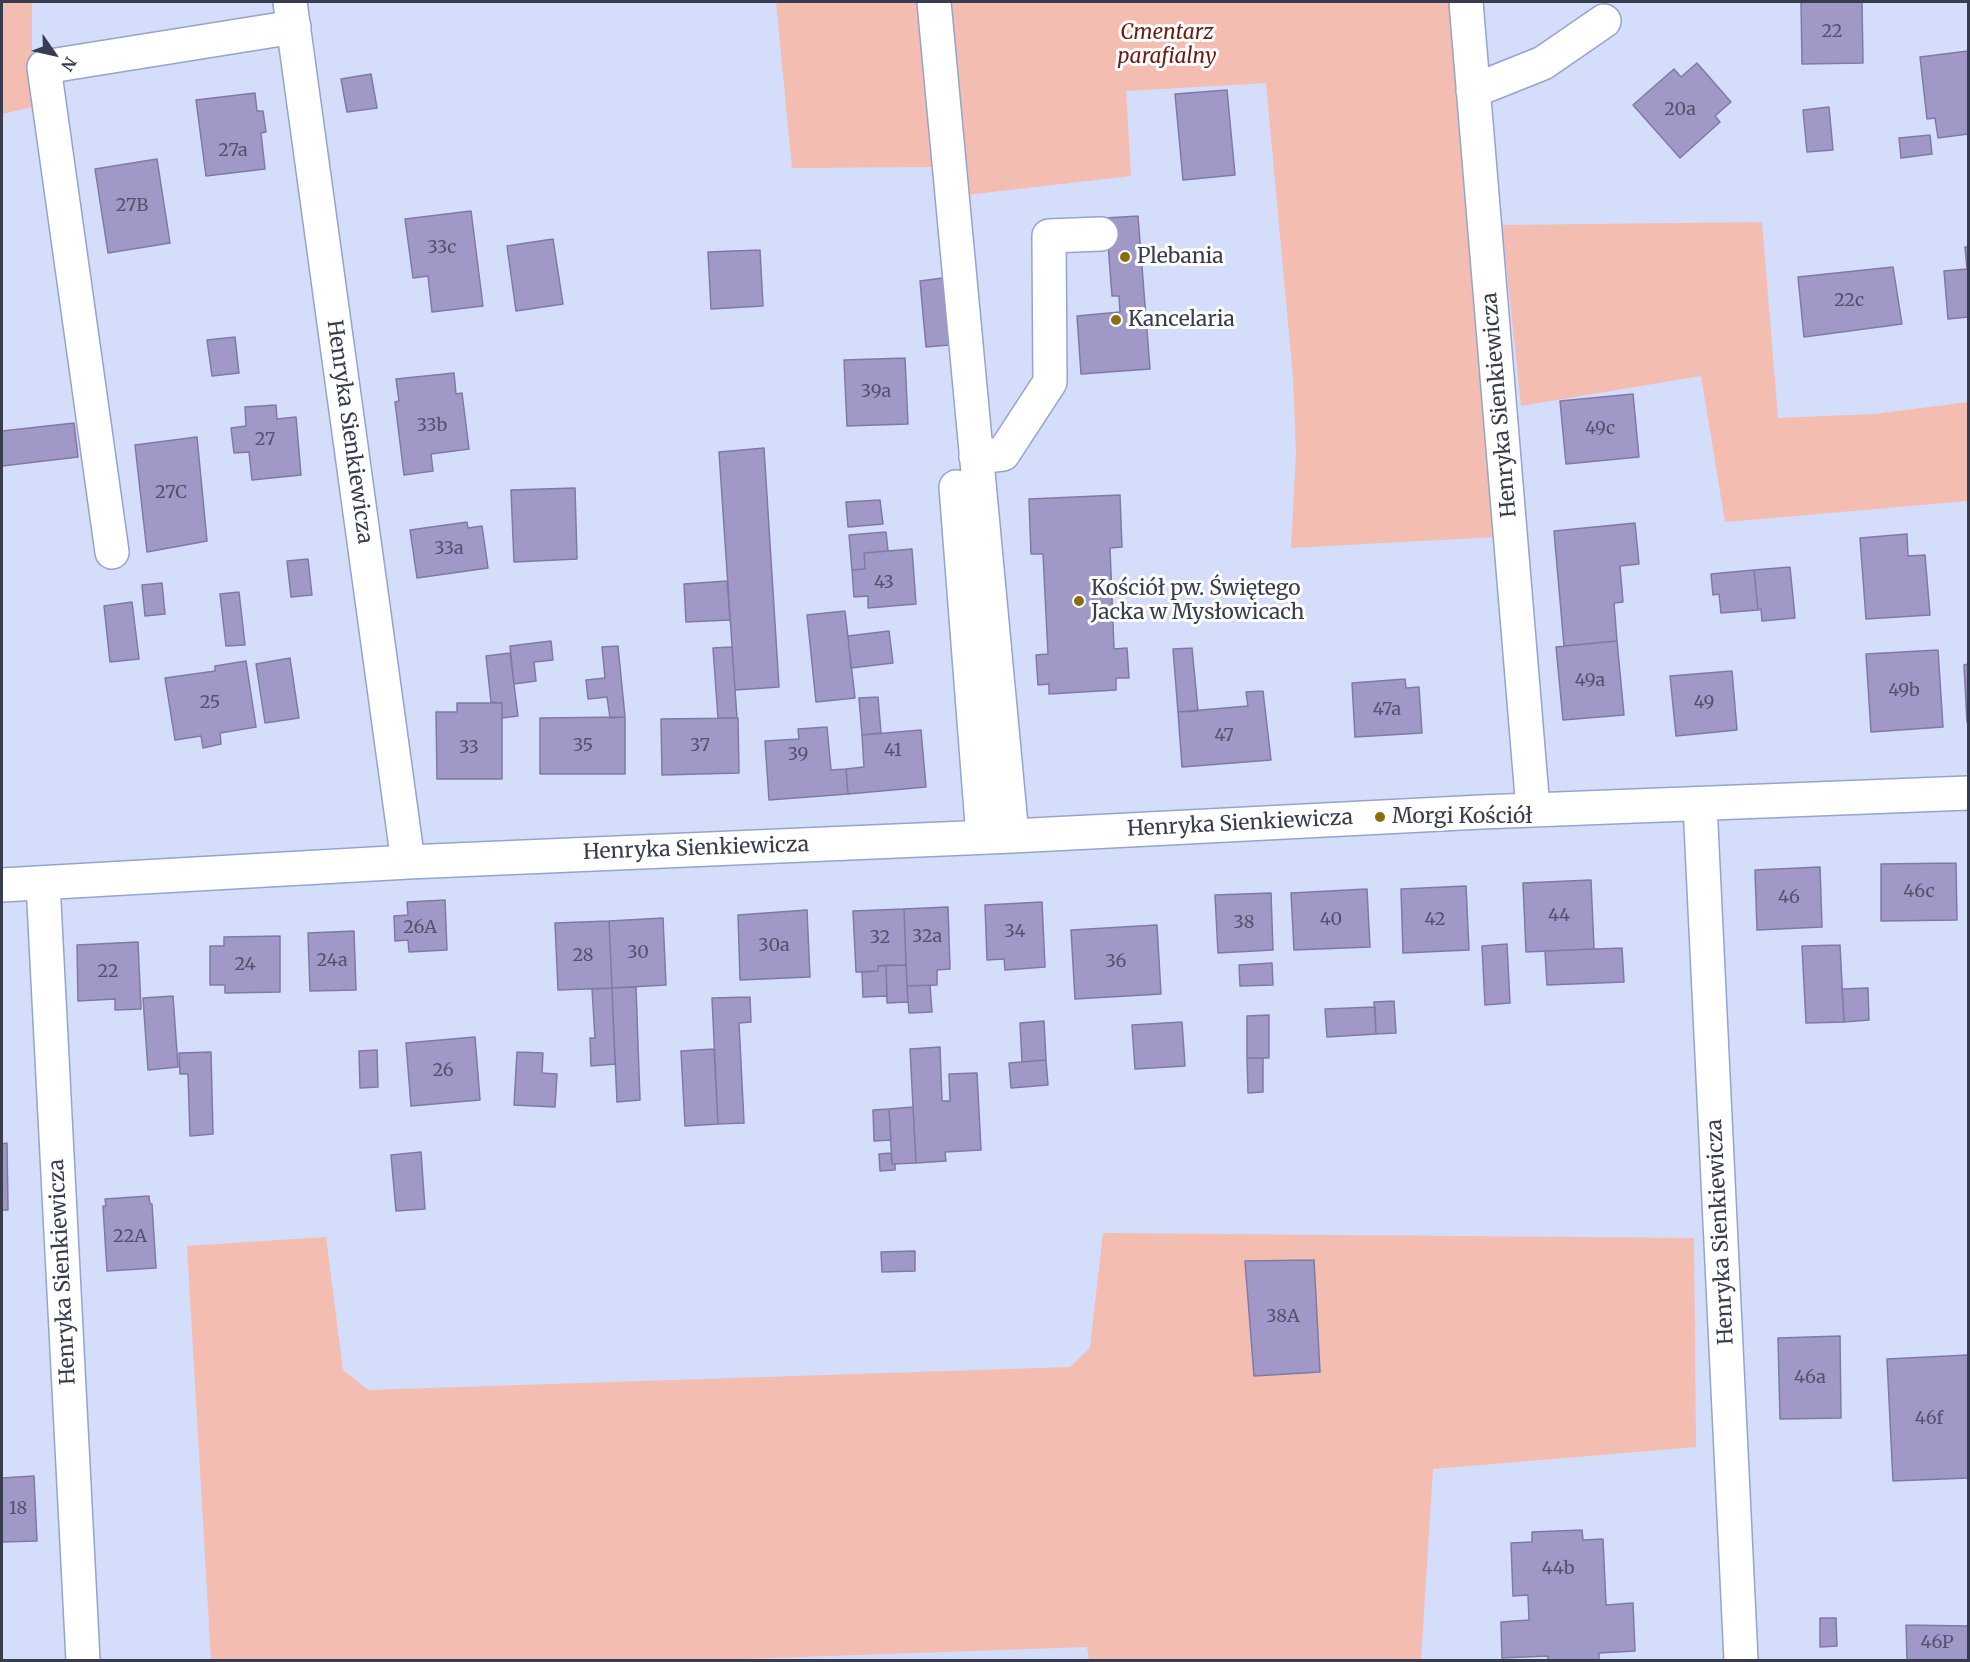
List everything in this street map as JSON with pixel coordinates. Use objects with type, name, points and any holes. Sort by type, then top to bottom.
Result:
[{"type":"street","points":[[934,2],[965,455],[998,836]]},
{"type":"street","name":"Henryka Sienkiewicza","points":[[1466,2],[1533,809]]},
{"type":"street","points":[[112,552],[44,67],[292,14]]},
{"type":"street","name":"Henryka Sienkiewicza","points":[[292,14],[408,862]]},
{"type":"street","points":[[1473,91],[1543,63],[1604,21]]},
{"type":"street","points":[[965,455],[1003,454],[1050,382],[1049,236],[1101,234]]},
{"type":"street","name":"Henryka Sienkiewicza","points":[[2,885],[408,862],[1533,809],[1968,793]]},
{"type":"street","name":"Henryka Sienkiewicza","points":[[1700,804],[1741,1660]]},
{"type":"street","name":"Henryka Sienkiewicza","points":[[43,883],[84,1660]]},
{"type":"green space","points":[[2,2],[32,2],[32,107],[2,114]]},
{"type":"green space","points":[[776,2],[920,2],[934,167],[792,168]]},
{"type":"green space","name":"Cmentarz parafialny","points":[[947,2],[1454,2],[1496,537],[1291,548],[1296,453],[1293,377],[1266,83],[1126,91],[1131,176],[966,195]]},
{"type":"green space","points":[[1762,222],[1778,418],[1875,414],[1968,402],[1968,501],[1725,522],[1701,376],[1521,406],[1502,225]]},
{"type":"green space","points":[[1103,1233],[1694,1238],[1696,1447],[1433,1469],[1421,1660],[1089,1660],[1087,1647],[714,1660],[211,1660],[187,1246],[326,1237],[343,1370],[368,1390],[1070,1367],[1090,1348]]},
{"type":"building","points":[[1801,2],[1862,2],[1863,63],[1802,64]]},
{"type":"building","points":[[1968,51],[1968,134],[1938,138],[1935,118],[1927,119],[1920,57]]},
{"type":"building","points":[[1697,63],[1731,102],[1715,116],[1720,122],[1680,158],[1633,105],[1674,69],[1681,77]]},
{"type":"building","points":[[371,74],[377,108],[347,112],[341,79]]},
{"type":"building","points":[[1227,90],[1235,175],[1183,180],[1175,94]]},
{"type":"building","points":[[255,93],[257,111],[263,111],[266,132],[261,133],[265,169],[206,176],[196,100]]},
{"type":"building","points":[[1829,107],[1833,150],[1807,152],[1803,110]]},
{"type":"building","points":[[1930,135],[1932,154],[1901,158],[1899,138]]},
{"type":"building","points":[[157,159],[170,243],[108,253],[95,169]]},
{"type":"building","points":[[471,211],[483,306],[432,312],[428,276],[413,278],[405,219]]},
{"type":"building","name":"Plebania","points":[[1138,216],[1150,369],[1081,374],[1077,316],[1120,312],[1119,296],[1112,296],[1106,218]]},
{"type":"building","points":[[553,239],[563,304],[516,311],[507,246]]},
{"type":"building","points":[[1965,247],[1968,247],[1968,317],[1948,319],[1944,271],[1967,269]]},
{"type":"building","points":[[760,250],[763,306],[711,309],[708,252]]},
{"type":"building","points":[[1893,267],[1902,324],[1804,337],[1798,277]]},
{"type":"building","points":[[943,278],[949,345],[926,347],[920,281]]},
{"type":"building","points":[[235,337],[239,373],[212,376],[207,340]]},
{"type":"building","points":[[905,358],[908,424],[847,426],[844,360]]},
{"type":"building","points":[[454,373],[456,394],[462,393],[469,449],[431,454],[433,471],[404,475],[395,402],[399,401],[396,379]]},
{"type":"building","points":[[1633,394],[1639,457],[1566,464],[1560,401]]},
{"type":"building","points":[[276,405],[277,419],[296,417],[301,475],[252,480],[249,452],[234,453],[231,428],[246,426],[245,407]]},
{"type":"building","points":[[74,423],[78,457],[2,466],[2,431]]},
{"type":"building","points":[[197,437],[207,541],[147,552],[135,445]]},
{"type":"building","points":[[764,448],[779,687],[735,690],[719,452]]},
{"type":"building","points":[[575,488],[577,559],[514,562],[511,490]]},
{"type":"building","name":"Kościół pw. Świętego Jacka w Mysłowicach","points":[[1120,495],[1122,547],[1110,548],[1114,649],[1127,648],[1129,678],[1116,678],[1116,690],[1049,694],[1049,684],[1038,685],[1036,655],[1048,654],[1043,554],[1031,554],[1029,499]]},
{"type":"building","points":[[880,500],[883,524],[848,527],[846,502]]},
{"type":"building","points":[[467,522],[468,528],[482,526],[488,568],[417,578],[410,530]]},
{"type":"building","points":[[1635,523],[1639,564],[1620,566],[1623,602],[1614,603],[1617,641],[1564,646],[1554,531]]},
{"type":"building","points":[[886,532],[888,551],[864,553],[865,569],[852,570],[849,535]]},
{"type":"building","points":[[1907,534],[1908,556],[1925,555],[1930,615],[1866,619],[1860,538]]},
{"type":"building","points":[[912,549],[916,604],[868,608],[868,596],[854,597],[852,570],[865,569],[864,553]]},
{"type":"building","points":[[308,559],[312,595],[291,597],[287,561]]},
{"type":"building","points":[[1790,567],[1795,618],[1762,621],[1761,609],[1758,610],[1754,570]]},
{"type":"building","points":[[1754,570],[1758,610],[1721,613],[1719,594],[1713,595],[1711,574]]},
{"type":"building","points":[[727,581],[730,620],[686,622],[684,584]]},
{"type":"building","points":[[162,583],[165,614],[145,616],[142,585]]},
{"type":"building","points":[[239,592],[245,645],[226,646],[220,594]]},
{"type":"building","points":[[132,602],[139,659],[110,662],[104,606]]},
{"type":"building","points":[[845,611],[855,698],[816,702],[807,615]]},
{"type":"building","points":[[889,631],[893,663],[851,668],[848,636]]},
{"type":"building","points":[[551,641],[553,660],[534,662],[536,681],[514,684],[510,646]]},
{"type":"building","points":[[1617,641],[1624,715],[1563,720],[1556,647]]},
{"type":"building","points":[[618,646],[625,717],[610,718],[607,697],[588,699],[586,680],[605,678],[602,647]]},
{"type":"building","points":[[732,647],[737,718],[718,718],[713,648]]},
{"type":"building","points":[[1192,648],[1198,711],[1178,712],[1173,649]]},
{"type":"building","points":[[1938,650],[1943,727],[1871,732],[1866,654]]},
{"type":"building","points":[[510,653],[518,716],[502,718],[502,703],[491,702],[486,656]]},
{"type":"building","points":[[290,658],[299,718],[265,723],[256,664]]},
{"type":"building","points":[[246,661],[256,727],[220,733],[221,744],[203,748],[201,736],[175,740],[165,678],[215,671],[215,666]]},
{"type":"building","points":[[1968,664],[1968,722],[1967,722],[1964,665]]},
{"type":"building","points":[[1732,671],[1737,730],[1676,736],[1670,676]]},
{"type":"building","points":[[1405,679],[1406,688],[1419,687],[1422,733],[1355,737],[1352,683]]},
{"type":"building","points":[[1263,691],[1271,760],[1182,767],[1178,712],[1248,706],[1246,692]]},
{"type":"building","points":[[878,697],[881,733],[862,735],[859,698]]},
{"type":"building","points":[[457,703],[502,703],[502,779],[437,779],[436,712],[457,712]]},
{"type":"building","points":[[625,717],[625,774],[540,774],[540,718]]},
{"type":"building","points":[[738,718],[739,773],[662,775],[661,719]]},
{"type":"building","points":[[827,727],[831,770],[846,769],[848,794],[769,800],[765,741],[799,739],[798,729]]},
{"type":"building","points":[[921,730],[926,787],[848,794],[846,769],[864,767],[862,735]]},
{"type":"building","points":[[1956,863],[1957,920],[1881,921],[1881,864]]},
{"type":"building","points":[[1820,867],[1822,927],[1757,930],[1755,870]]},
{"type":"building","points":[[1591,880],[1594,949],[1526,952],[1523,883]]},
{"type":"building","points":[[1466,886],[1469,950],[1403,953],[1401,889]]},
{"type":"building","points":[[1367,889],[1370,947],[1294,950],[1291,893]]},
{"type":"building","points":[[1271,893],[1273,950],[1218,953],[1215,895]]},
{"type":"building","points":[[445,900],[447,950],[409,952],[408,940],[395,941],[394,916],[408,915],[407,902]]},
{"type":"building","points":[[1042,902],[1045,967],[1005,970],[1004,959],[987,960],[985,905]]},
{"type":"building","points":[[948,907],[950,969],[937,970],[937,985],[907,986],[904,909]]},
{"type":"building","points":[[904,909],[906,965],[878,966],[878,971],[856,972],[853,911]]},
{"type":"building","points":[[807,910],[810,977],[740,980],[738,915]]},
{"type":"building","points":[[663,918],[666,985],[612,988],[609,921]]},
{"type":"building","points":[[609,921],[612,988],[558,990],[555,923]]},
{"type":"building","points":[[1157,925],[1161,994],[1075,999],[1071,930]]},
{"type":"building","points":[[354,931],[356,990],[310,991],[308,933]]},
{"type":"building","points":[[280,936],[280,992],[225,993],[225,985],[210,985],[210,946],[224,946],[224,937]]},
{"type":"building","points":[[138,942],[141,1009],[115,1010],[115,999],[78,1001],[77,945]]},
{"type":"building","points":[[1507,944],[1510,1003],[1485,1005],[1482,946]]},
{"type":"building","points":[[1840,945],[1844,1022],[1806,1023],[1802,946]]},
{"type":"building","points":[[1622,948],[1624,982],[1547,985],[1545,951]]},
{"type":"building","points":[[1272,963],[1273,985],[1240,986],[1239,965]]},
{"type":"building","points":[[886,965],[906,965],[908,1002],[887,1003]]},
{"type":"building","points":[[886,965],[887,996],[863,997],[862,972],[878,971],[878,966]]},
{"type":"building","points":[[930,985],[932,1012],[909,1013],[907,986]]},
{"type":"building","points":[[636,987],[640,1100],[617,1102],[612,988]]},
{"type":"building","points":[[612,988],[615,1064],[591,1066],[590,1038],[595,1038],[592,989]]},
{"type":"building","points":[[1868,988],[1869,1020],[1844,1022],[1842,989]]},
{"type":"building","points":[[173,996],[178,1067],[148,1070],[143,998]]},
{"type":"building","points":[[750,997],[751,1022],[739,1023],[744,1123],[718,1124],[712,998]]},
{"type":"building","points":[[1394,1001],[1396,1033],[1376,1034],[1374,1002]]},
{"type":"building","points":[[1375,1007],[1376,1034],[1327,1037],[1325,1009]]},
{"type":"building","points":[[1269,1015],[1269,1058],[1247,1058],[1247,1016]]},
{"type":"building","points":[[1044,1021],[1046,1060],[1022,1062],[1020,1023]]},
{"type":"building","points":[[1182,1022],[1185,1066],[1135,1069],[1132,1025]]},
{"type":"building","points":[[475,1037],[480,1100],[411,1106],[406,1043]]},
{"type":"building","points":[[940,1047],[942,1101],[950,1101],[949,1074],[977,1073],[981,1150],[945,1152],[946,1161],[916,1163],[910,1049]]},
{"type":"building","points":[[714,1049],[718,1124],[685,1126],[681,1051]]},
{"type":"building","points":[[377,1050],[378,1087],[360,1088],[359,1051]]},
{"type":"building","points":[[211,1052],[213,1134],[190,1136],[188,1074],[180,1074],[179,1053]]},
{"type":"building","points":[[517,1052],[543,1053],[542,1073],[557,1074],[555,1107],[514,1105]]},
{"type":"building","points":[[1247,1058],[1263,1058],[1263,1092],[1248,1093]]},
{"type":"building","points":[[1046,1060],[1048,1085],[1011,1088],[1009,1063]]},
{"type":"building","points":[[913,1107],[916,1163],[892,1164],[889,1109]]},
{"type":"building","points":[[889,1109],[891,1140],[874,1141],[873,1110]]},
{"type":"building","points":[[7,1143],[8,1210],[2,1210],[2,1144]]},
{"type":"building","points":[[421,1152],[425,1209],[396,1211],[391,1155]]},
{"type":"building","points":[[891,1153],[895,1170],[880,1171],[879,1154]]},
{"type":"building","points":[[149,1196],[150,1204],[152,1204],[156,1268],[107,1271],[103,1206],[106,1206],[105,1199]]},
{"type":"building","points":[[915,1251],[915,1271],[882,1272],[881,1252]]},
{"type":"building","points":[[1314,1260],[1320,1372],[1254,1376],[1245,1261]]},
{"type":"building","points":[[1840,1336],[1841,1418],[1780,1419],[1778,1338]]},
{"type":"building","points":[[1968,1355],[1968,1478],[1893,1481],[1887,1359]]},
{"type":"building","points":[[34,1476],[37,1541],[2,1542],[2,1478]]},
{"type":"building","points":[[1582,1530],[1583,1540],[1603,1539],[1606,1605],[1633,1603],[1635,1651],[1599,1653],[1599,1660],[1548,1660],[1548,1656],[1502,1658],[1501,1622],[1529,1620],[1528,1595],[1513,1596],[1511,1543],[1532,1542],[1532,1532]]},
{"type":"building","points":[[1820,1618],[1836,1618],[1837,1646],[1820,1647]]},
{"type":"building","points":[[1906,1625],[1968,1626],[1968,1660],[1907,1660]]},
{"type":"place","name":"Plebania","points":[[1125,257]]},
{"type":"place","name":"Kancelaria","points":[[1116,320]]},
{"type":"place","name":"Kościół pw. Świętego Jacka w Mysłowicach","points":[[1079,601]]},
{"type":"place","name":"Morgi Kościół","points":[[1380,817]]}]
